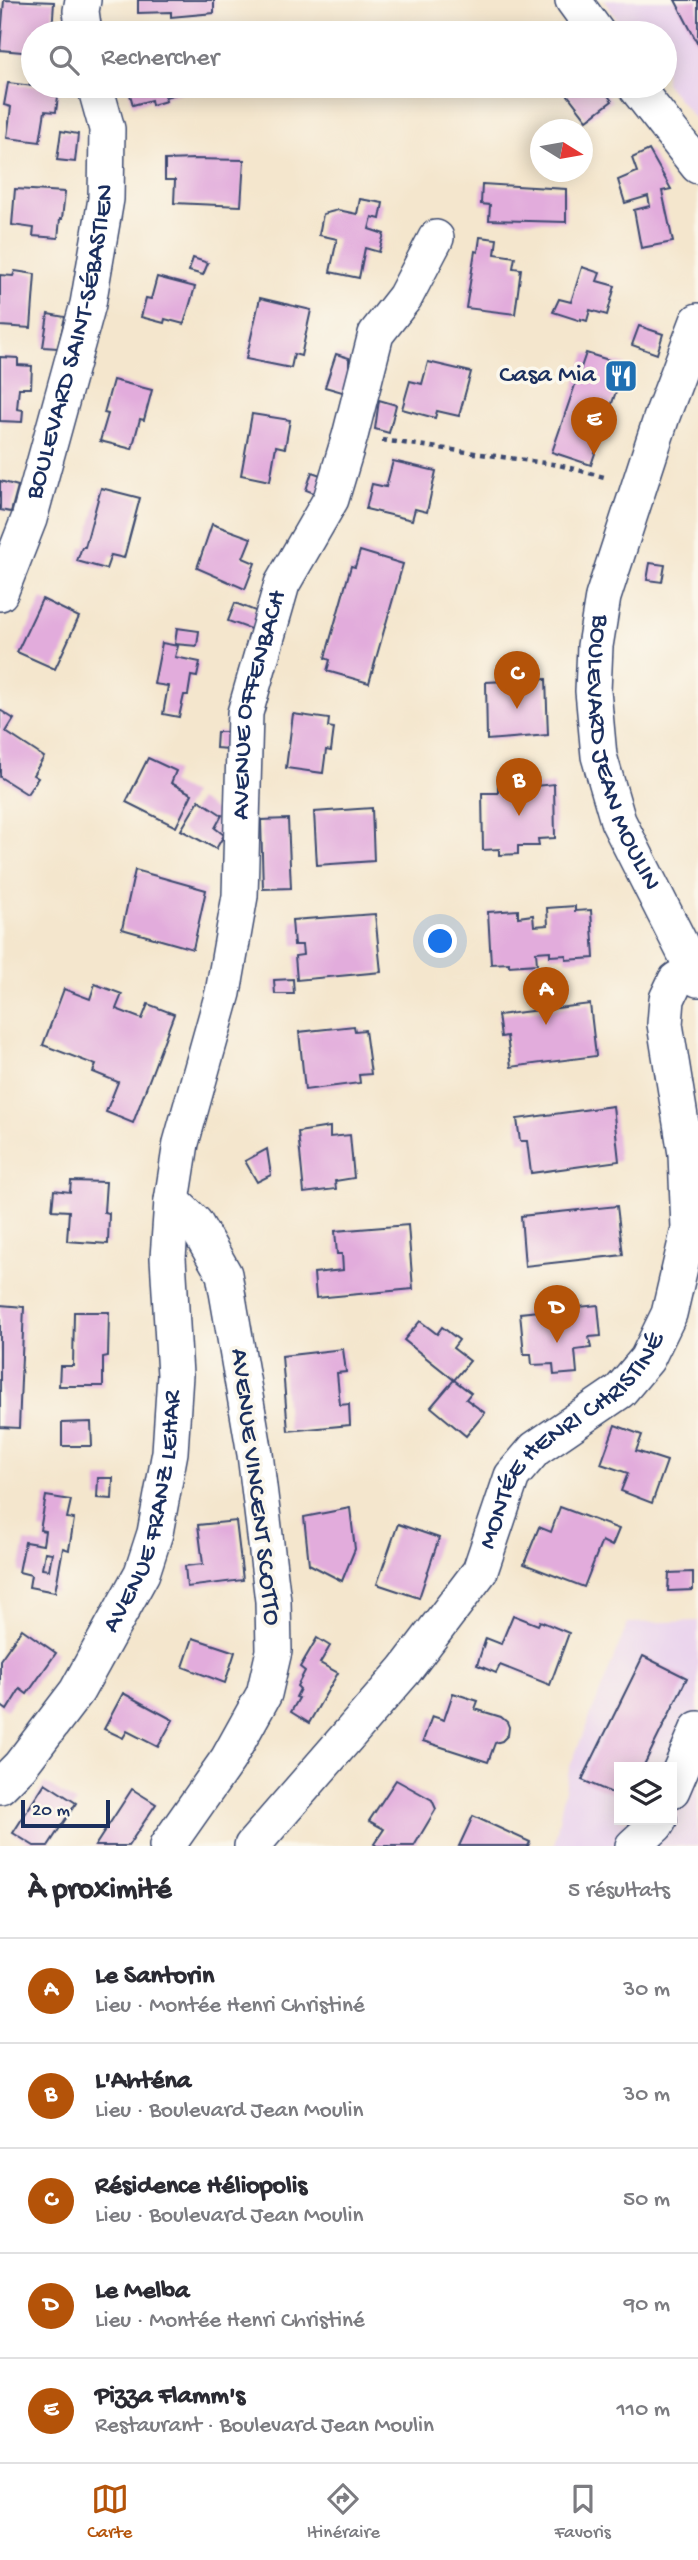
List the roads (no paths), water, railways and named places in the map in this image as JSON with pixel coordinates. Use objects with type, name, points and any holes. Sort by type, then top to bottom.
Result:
[{"type":"street","points":[[82,21],[83,0]]},
{"type":"street","points":[[573,0],[588,21]]},
{"type":"street","name":"BOULEVARD SAINT-SÉBASTIEN","points":[[0,593],[29,519],[88,304],[106,199],[107,129],[98,98]]},
{"type":"street","points":[[644,98],[698,166]]},
{"type":"street","name":"AVENUE OFFENBACH","points":[[172,1201],[181,1143],[223,993],[240,896],[245,712],[282,584],[331,499],[351,436],[376,334],[405,297],[436,237]]},
{"type":"street","name":"BOULEVARD JEAN MOULIN","points":[[695,974],[618,821],[599,756],[593,691],[595,646],[603,597],[698,321]]},
{"type":"street","name":"MONTÉE HENRI CHRISTINÉ","points":[[252,1846],[405,1671],[480,1571],[512,1476],[535,1450],[620,1391],[647,1359],[668,1314],[689,1229],[687,1154],[665,1024],[667,999],[676,980],[695,974]]},
{"type":"street","name":"AVENUE FRANZ LEHAR","points":[[0,1786],[20,1766],[78,1691],[142,1573],[155,1533],[170,1452],[175,1375],[168,1258],[172,1201]]},
{"type":"street","name":"AVENUE VINCENT SCOTTO","points":[[167,1846],[228,1759],[264,1694],[274,1651],[273,1601],[255,1454],[224,1274],[195,1223],[172,1201]]},
{"type":"street","points":[[677,1778],[698,1729]]},
{"type":"street","points":[[633,1846],[656,1825]]},
{"type":"place","name":"Casa Mia","points":[[621,376]]},
{"type":"place","name":"Pizza Flamm's","points":[[594,455]]},
{"type":"place","name":"Résidence Héliopolis","points":[[517,709]]},
{"type":"place","name":"L'Ahténa","points":[[519,816]]},
{"type":"place","name":"Le Santorin","points":[[546,1025]]},
{"type":"place","name":"Le Melba","points":[[557,1343]]}]
